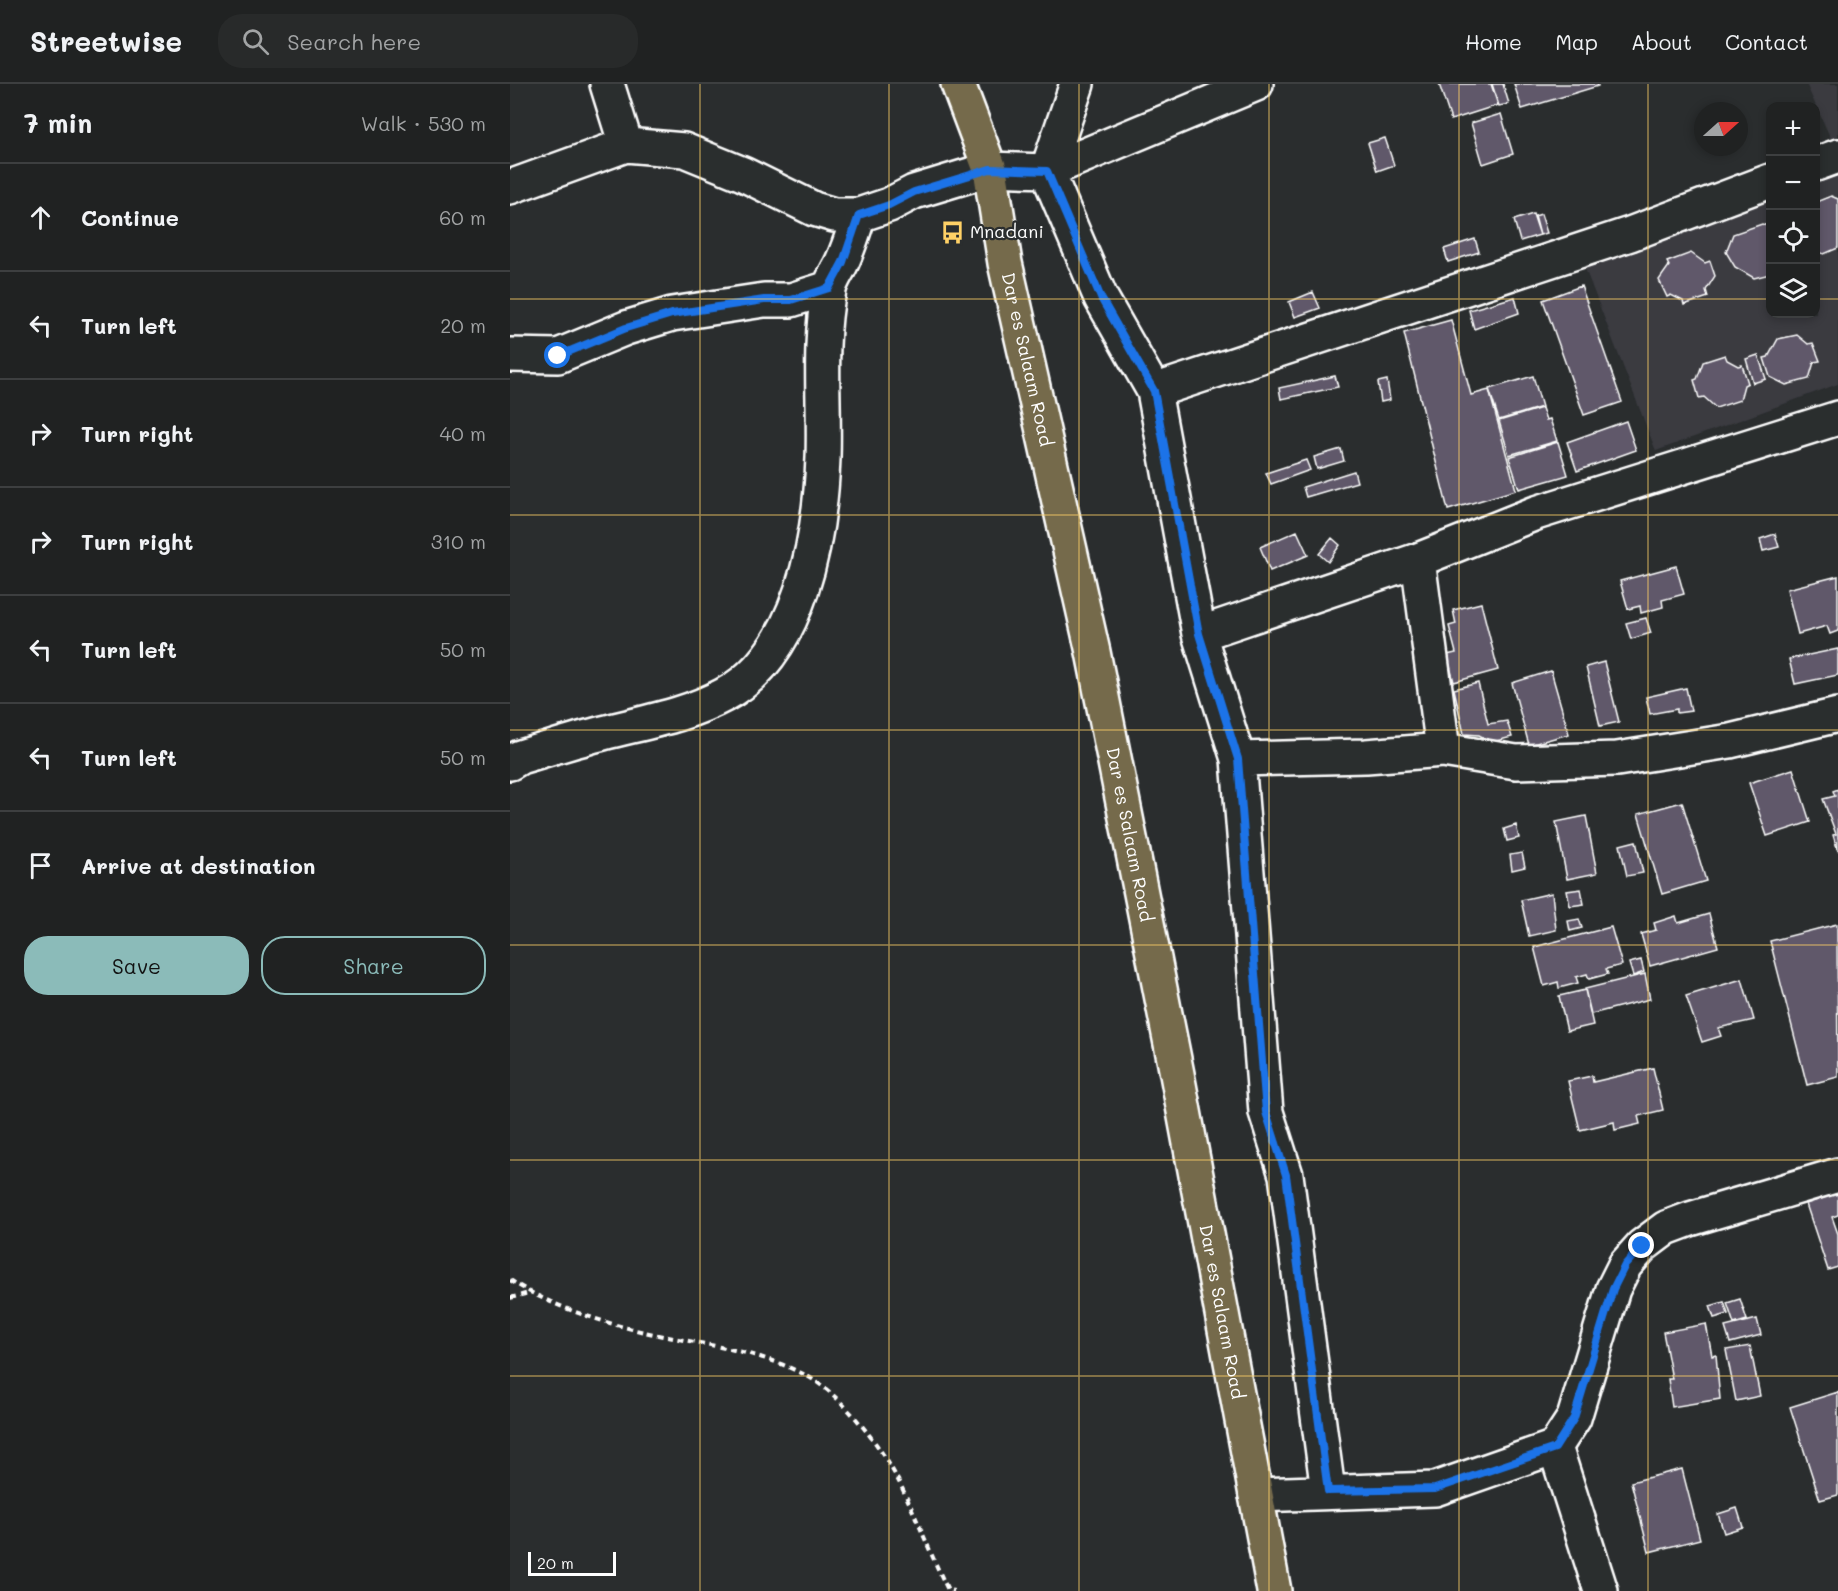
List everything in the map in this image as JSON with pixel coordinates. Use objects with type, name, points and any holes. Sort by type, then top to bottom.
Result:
[{"type":"highway","name":"Dar es Salaam Road","points":[[958,84],[990,169],[1005,263],[1093,652],[1274,1591]]},
{"type":"street","points":[[607,84],[626,145]]},
{"type":"street","points":[[1077,84],[1047,171],[1101,298],[1154,391],[1199,634],[1238,759],[1266,1112],[1286,1175],[1328,1491]]},
{"type":"street","points":[[510,187],[626,145],[684,150],[743,174],[814,209],[834,215],[859,215],[889,205],[914,192],[990,169],[1047,171],[1256,84]]},
{"type":"street","points":[[1820,162],[1838,156]]},
{"type":"street","points":[[1154,391],[1630,234],[1766,183]]},
{"type":"street","points":[[510,763],[602,733],[665,720],[702,706],[726,694],[765,663],[793,613],[802,589],[816,533],[823,459],[821,367],[829,288],[843,262],[859,215]]},
{"type":"street","points":[[510,355],[558,356],[626,328],[672,314],[764,300],[791,300],[829,288]]},
{"type":"street","points":[[1199,634],[1418,560],[1536,513],[1838,418]]},
{"type":"street","points":[[1418,560],[1443,750]]},
{"type":"street","points":[[1238,759],[1366,756],[1443,750],[1516,762],[1617,759],[1730,741],[1838,715]]},
{"type":"street","points":[[1256,1495],[1435,1489],[1555,1448],[1574,1418],[1613,1289],[1625,1265],[1642,1246],[1666,1228],[1682,1222],[1838,1176]]},
{"type":"street","points":[[1555,1448],[1601,1591]]},
{"type":"path","points":[[510,1280],[529,1293],[605,1322],[755,1354],[809,1377],[849,1411],[891,1466],[917,1518],[930,1555],[948,1590],[954,1591]]},
{"type":"path","points":[[510,1298],[529,1293]]},
{"type":"shaded area","points":[[1806,84],[1838,84],[1838,152],[1820,115],[1820,102],[1814,102]]},
{"type":"shaded area","points":[[1838,165],[1838,384],[1656,451],[1584,266],[1766,194],[1766,318],[1820,318],[1820,172]]},
{"type":"building","points":[[1439,84],[1491,84],[1498,105],[1451,120]]},
{"type":"building","points":[[1492,84],[1503,84],[1509,104],[1499,106]]},
{"type":"building","points":[[1514,84],[1598,84],[1598,86],[1522,109]]},
{"type":"building","points":[[1501,114],[1513,154],[1483,164],[1471,123]]},
{"type":"building","points":[[1385,138],[1394,165],[1377,171],[1368,143]]},
{"type":"building","points":[[1831,196],[1838,199],[1838,248],[1824,254],[1820,252],[1820,200]]},
{"type":"building","points":[[1533,214],[1540,235],[1520,241],[1514,220]]},
{"type":"building","points":[[1541,214],[1547,233],[1540,235],[1535,216]]},
{"type":"building","points":[[1762,224],[1766,226],[1766,275],[1754,278],[1735,267],[1726,252],[1733,234]]},
{"type":"building","points":[[1475,239],[1479,252],[1448,262],[1444,249]]},
{"type":"building","points":[[1691,253],[1705,263],[1710,261],[1715,276],[1706,290],[1708,297],[1684,305],[1683,301],[1671,295],[1667,297],[1659,280],[1669,266],[1667,262]]},
{"type":"building","points":[[1581,286],[1622,402],[1584,415],[1543,300]]},
{"type":"building","points":[[1313,292],[1320,308],[1295,317],[1289,302]]},
{"type":"building","points":[[1515,297],[1519,313],[1474,329],[1469,310]]},
{"type":"building","points":[[1451,320],[1471,395],[1489,390],[1516,490],[1448,510],[1404,333]]},
{"type":"building","points":[[1797,335],[1808,344],[1813,343],[1820,361],[1814,362],[1809,379],[1786,385],[1770,377],[1764,358],[1768,357],[1778,339]]},
{"type":"building","points":[[1725,355],[1727,360],[1738,366],[1742,365],[1748,383],[1744,385],[1740,400],[1716,408],[1704,397],[1699,398],[1694,380],[1697,379],[1703,362]]},
{"type":"building","points":[[1758,355],[1766,379],[1753,383],[1746,359]]},
{"type":"building","points":[[1335,376],[1338,387],[1281,399],[1279,388]]},
{"type":"building","points":[[1533,376],[1542,407],[1499,420],[1489,389]]},
{"type":"building","points":[[1387,380],[1390,400],[1381,402],[1378,382]]},
{"type":"building","points":[[1542,408],[1546,420],[1550,419],[1557,441],[1509,455],[1499,421]]},
{"type":"building","points":[[1626,421],[1636,450],[1577,471],[1567,442]]},
{"type":"building","points":[[1558,442],[1568,475],[1519,489],[1509,457]]},
{"type":"building","points":[[1341,449],[1344,461],[1317,469],[1314,457]]},
{"type":"building","points":[[1306,460],[1310,470],[1271,484],[1266,473]]},
{"type":"building","points":[[1354,471],[1357,482],[1306,497],[1303,487]]},
{"type":"building","points":[[1297,531],[1308,555],[1270,571],[1260,547]]},
{"type":"building","points":[[1775,534],[1779,547],[1763,551],[1760,539]]},
{"type":"building","points":[[1332,538],[1340,545],[1328,562],[1319,554]]},
{"type":"building","points":[[1676,566],[1684,594],[1662,600],[1663,607],[1641,613],[1640,606],[1628,609],[1620,581]]},
{"type":"building","points":[[1838,576],[1838,631],[1830,634],[1827,626],[1798,634],[1787,589]]},
{"type":"building","points":[[1481,603],[1498,670],[1454,682],[1447,655],[1456,653],[1449,626],[1456,624],[1453,610]]},
{"type":"building","points":[[1646,618],[1651,633],[1631,639],[1626,623]]},
{"type":"building","points":[[1838,649],[1838,675],[1795,684],[1789,659]]},
{"type":"building","points":[[1604,662],[1619,722],[1600,726],[1586,667]]},
{"type":"building","points":[[1551,671],[1569,734],[1529,745],[1512,683]]},
{"type":"building","points":[[1478,683],[1488,724],[1507,721],[1512,737],[1492,742],[1479,735],[1464,734],[1454,689]]},
{"type":"building","points":[[1686,688],[1691,711],[1677,713],[1677,709],[1650,714],[1646,697]]},
{"type":"building","points":[[1793,769],[1810,822],[1767,836],[1749,783]]},
{"type":"building","points":[[1838,789],[1838,851],[1833,835],[1836,834],[1823,799],[1835,796],[1833,791]]},
{"type":"building","points":[[1682,802],[1706,881],[1662,894],[1638,814]]},
{"type":"building","points":[[1586,816],[1597,873],[1567,879],[1556,822]]},
{"type":"building","points":[[1516,825],[1519,838],[1507,841],[1504,829]]},
{"type":"building","points":[[1636,841],[1643,873],[1627,876],[1620,845]]},
{"type":"building","points":[[1522,853],[1525,867],[1512,870],[1510,855]]},
{"type":"building","points":[[1581,889],[1584,904],[1570,906],[1567,891]]},
{"type":"building","points":[[1552,893],[1556,930],[1529,936],[1521,900]]},
{"type":"building","points":[[1709,914],[1718,947],[1650,966],[1641,934],[1656,930],[1654,923],[1676,916],[1678,923]]},
{"type":"building","points":[[1579,919],[1582,928],[1570,931],[1568,921]]},
{"type":"building","points":[[1837,924],[1838,1077],[1807,1085],[1770,941]]},
{"type":"building","points":[[1611,927],[1622,965],[1606,969],[1608,974],[1589,979],[1587,974],[1576,977],[1578,983],[1559,988],[1558,982],[1544,986],[1534,947]]},
{"type":"building","points":[[1641,960],[1644,972],[1633,976],[1629,963]]},
{"type":"building","points":[[1645,974],[1650,999],[1591,1014],[1585,989]]},
{"type":"building","points":[[1742,979],[1754,1020],[1718,1028],[1721,1036],[1702,1042],[1686,996]]},
{"type":"building","points":[[1585,990],[1593,1025],[1567,1031],[1559,996]]},
{"type":"building","points":[[1653,1068],[1663,1110],[1638,1116],[1640,1124],[1615,1130],[1614,1122],[1580,1130],[1568,1081],[1592,1076],[1593,1082]]},
{"type":"building","points":[[1838,1193],[1838,1215],[1832,1217],[1838,1234],[1838,1267],[1828,1270],[1806,1204]]},
{"type":"building","points":[[1740,1299],[1747,1320],[1734,1324],[1727,1303]]},
{"type":"building","points":[[1724,1302],[1728,1314],[1714,1318],[1710,1306]]},
{"type":"building","points":[[1757,1319],[1761,1335],[1730,1343],[1725,1327]]},
{"type":"building","points":[[1706,1324],[1712,1356],[1716,1355],[1720,1399],[1672,1407],[1668,1379],[1672,1379],[1663,1332]]},
{"type":"building","points":[[1750,1346],[1760,1396],[1736,1401],[1726,1350]]},
{"type":"building","points":[[1838,1392],[1838,1495],[1820,1500],[1790,1407]]},
{"type":"building","points":[[1682,1469],[1700,1539],[1649,1552],[1631,1482]]},
{"type":"building","points":[[1737,1508],[1743,1527],[1724,1533],[1718,1514]]},
{"type":"place","name":"Mnadani","points":[[952,232]]},
{"type":"route","points":[[558,356],[626,328],[672,314],[764,300],[791,300],[829,288],[843,262],[859,215],[889,205],[914,192],[990,169],[1047,171],[1101,298],[1154,391],[1199,634],[1238,759],[1266,1112],[1286,1175],[1328,1491],[1435,1489],[1555,1448],[1574,1418],[1613,1289],[1625,1265],[1642,1246]]}]
